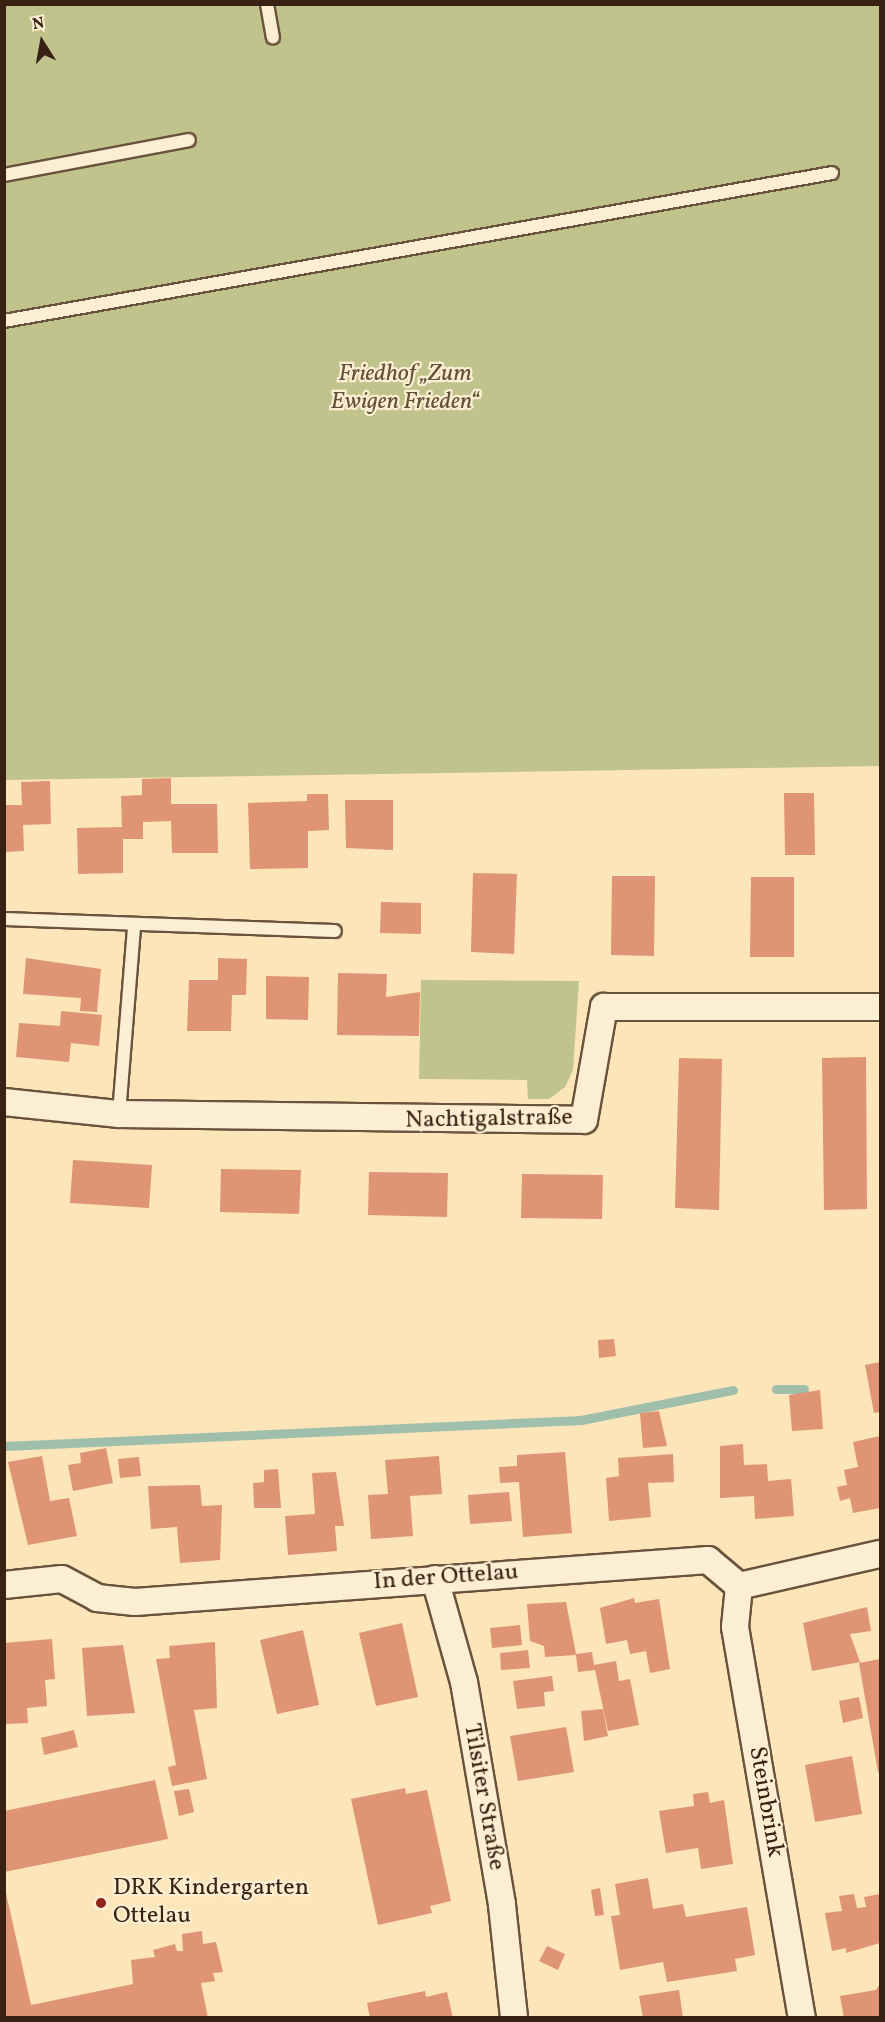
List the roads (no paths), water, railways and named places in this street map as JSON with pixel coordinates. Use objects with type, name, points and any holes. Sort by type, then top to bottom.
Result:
[{"type":"street","name":"Nachtigalstraße","points":[[4,1102],[119,1114],[584,1119],[604,1007],[880,1006]]},
{"type":"street","points":[[739,1586],[880,1554]]},
{"type":"street","name":"In der Ottelau","points":[[4,1585],[62,1579],[97,1598],[135,1602],[708,1560],[739,1586]]},
{"type":"street","name":"Tilsiter Straße","points":[[435,1579],[464,1682],[502,1905],[514,2018]]},
{"type":"street","name":"Steinbrink","points":[[739,1586],[735,1627],[802,2018]]},
{"type":"lane","points":[[267,4],[273,37]]},
{"type":"lane","points":[[4,175],[189,140]]},
{"type":"lane","points":[[4,321],[832,173]]},
{"type":"lane","points":[[4,919],[134,928],[335,931]]},
{"type":"lane","points":[[119,1114],[134,928]]},
{"type":"waterway","points":[[776,1389],[804,1389]]},
{"type":"waterway","points":[[4,1446],[581,1420],[733,1390]]},
{"type":"place","name":"DRK Kindergarten Ottelau","points":[[101,1903]]},
{"type":"park label","name":"Friedhof „Zum Ewigen Frieden“","points":[[405,389]]}]
